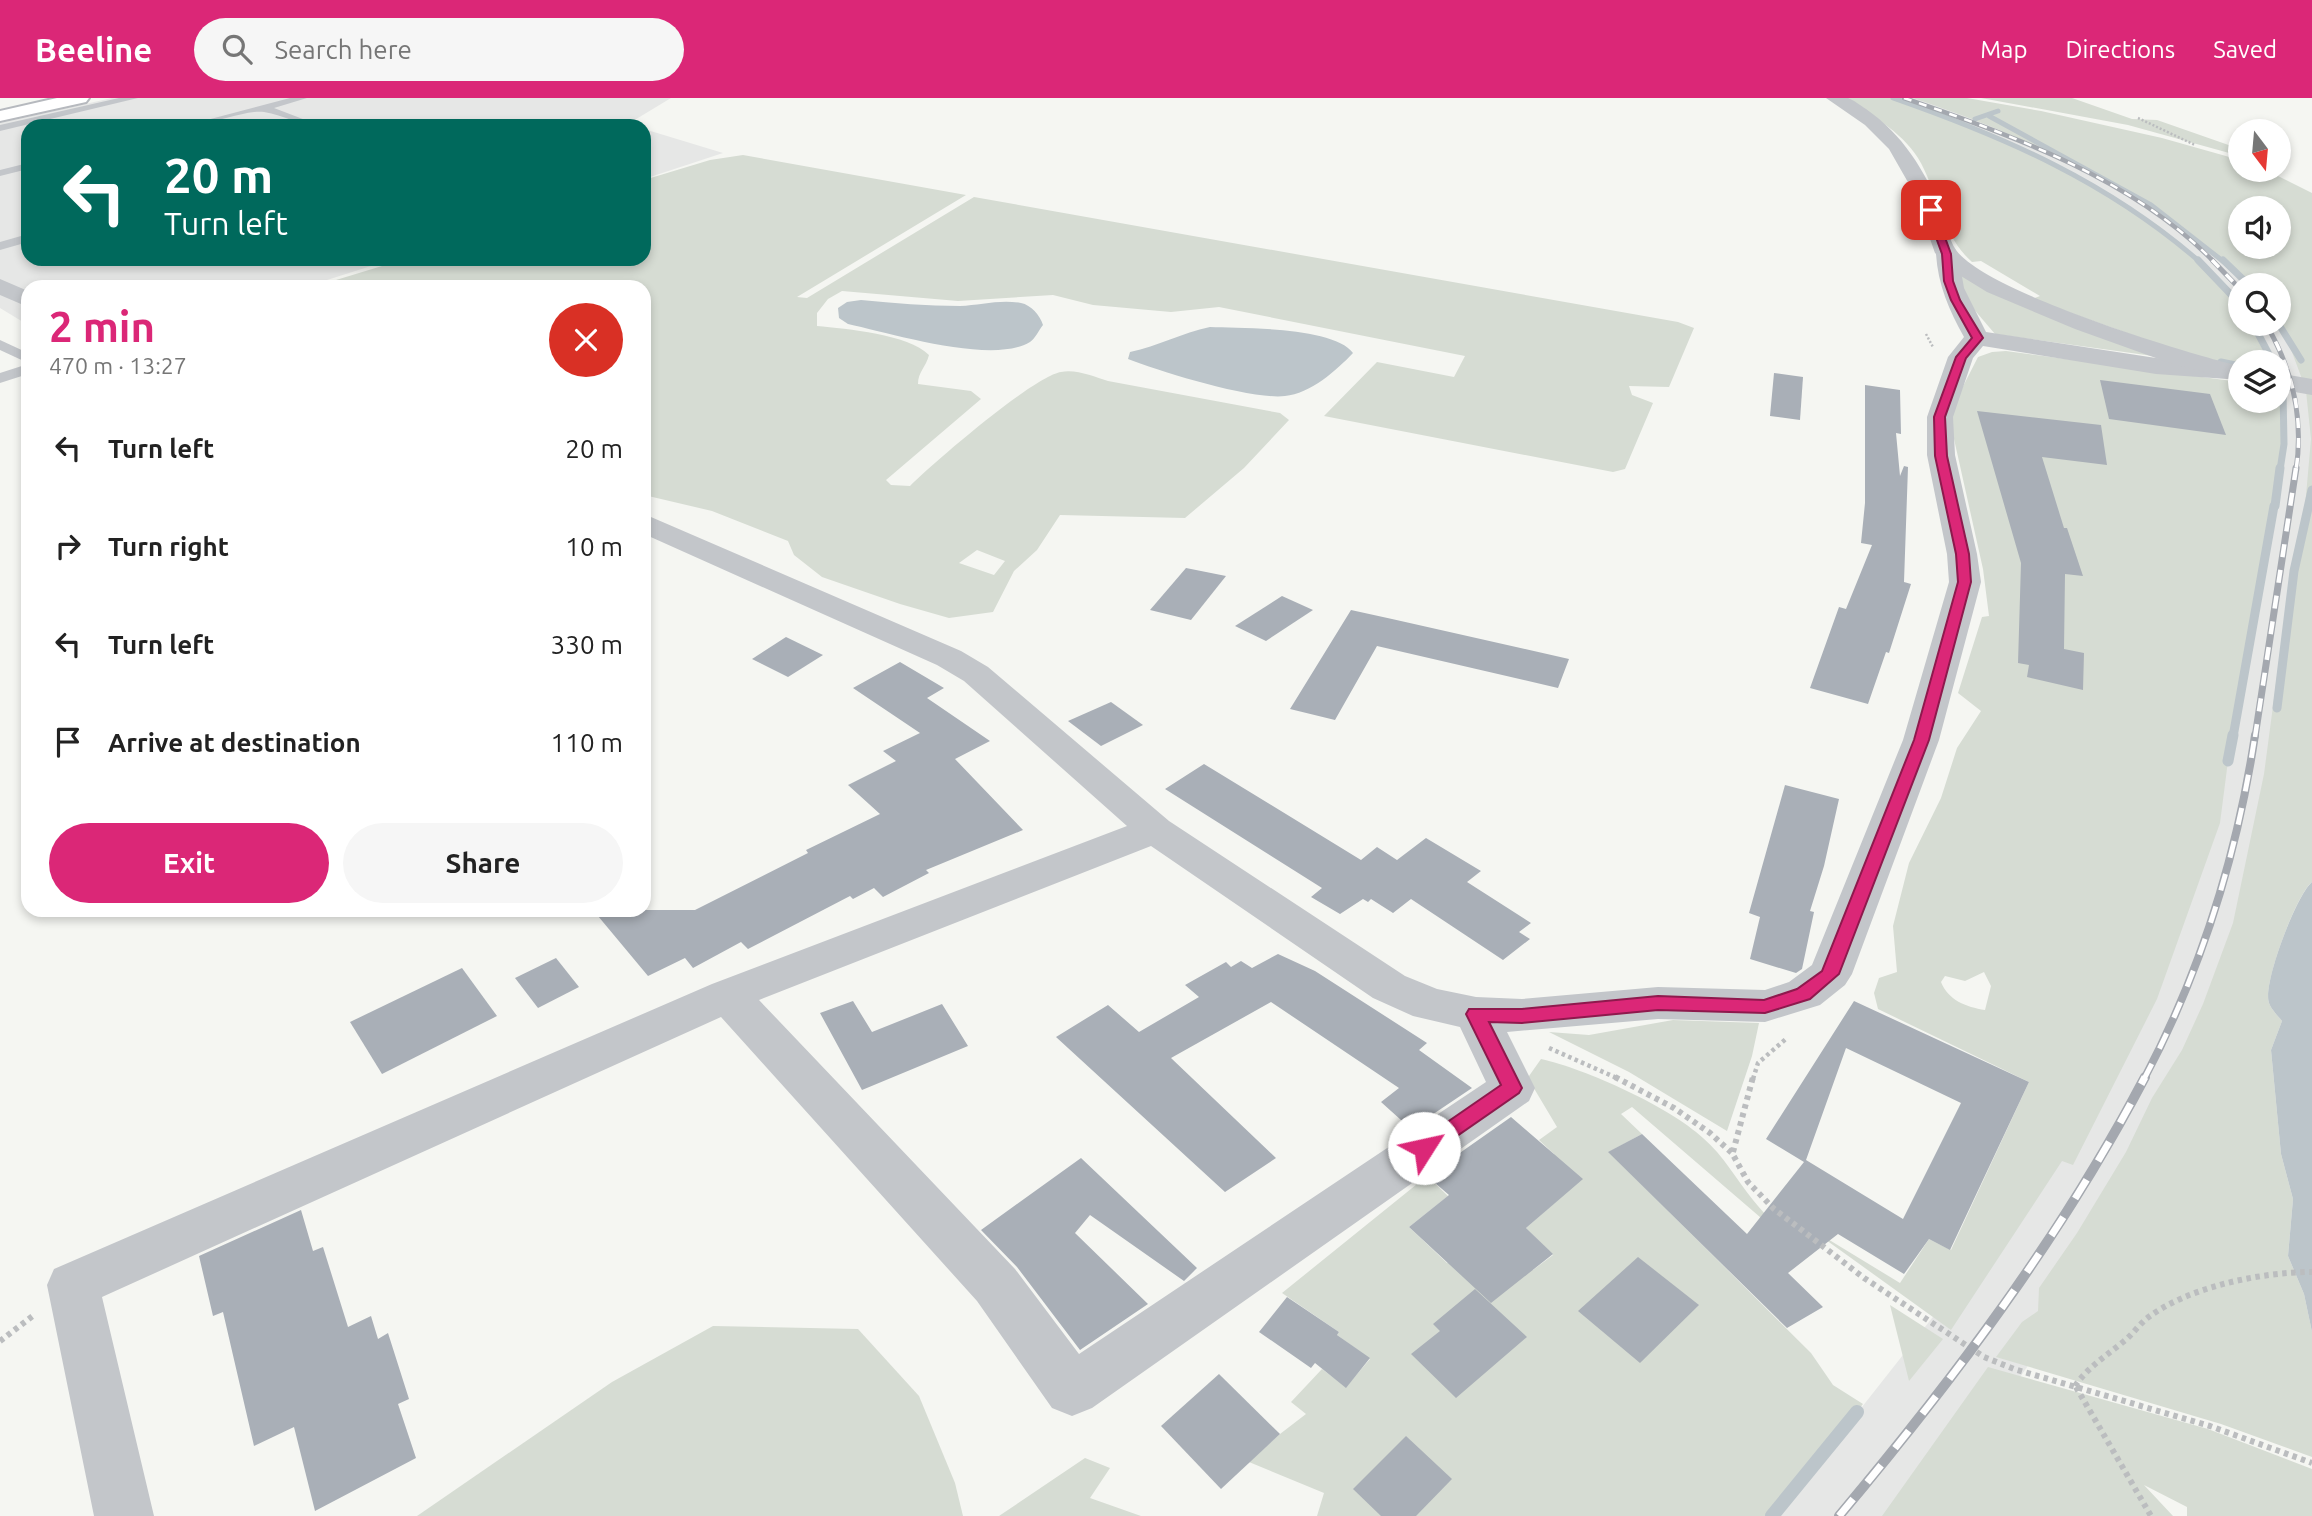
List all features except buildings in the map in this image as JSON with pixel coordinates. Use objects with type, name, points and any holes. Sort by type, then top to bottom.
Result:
[{"type":"main road","points":[[0,116],[80,98]]},
{"type":"street","points":[[1835,98],[1870,119],[1913,165],[1947,254],[1948,281],[1978,338]]},
{"type":"street","points":[[1947,254],[1970,272],[2028,302],[2109,334],[2228,371]]},
{"type":"street","points":[[0,286],[21,296]]},
{"type":"street","points":[[1978,338],[2156,366],[2228,373]]},
{"type":"street","points":[[651,526],[958,663],[975,674],[1155,830],[1389,987],[1429,1004],[1476,1014],[1522,1016],[1658,1003],[1765,1006],[1804,994],[1830,974],[1922,740],[1965,582],[1962,554],[1941,456],[1940,417],[1961,357],[1978,338]]},
{"type":"street","points":[[2291,383],[2312,387]]},
{"type":"street","points":[[124,1516],[73,1285],[728,995],[1155,830]]},
{"type":"street","points":[[728,995],[996,1285],[1072,1390],[1512,1088],[1476,1014]]},
{"type":"lane","points":[[40,119],[133,98]]},
{"type":"lane","points":[[218,119],[302,98]]},
{"type":"lane","points":[[263,108],[295,119]]},
{"type":"lane","points":[[0,128],[21,123]]},
{"type":"lane","points":[[0,173],[21,168]]},
{"type":"lane","points":[[0,246],[21,240]]},
{"type":"lane","points":[[0,344],[21,355]]},
{"type":"lane","points":[[0,378],[21,371]]},
{"type":"path","points":[[2138,118],[2195,145]]},
{"type":"path","points":[[1732,1153],[1758,1063],[1796,1030]]},
{"type":"path","points":[[1539,1044],[1611,1075],[1674,1108],[1710,1133],[1732,1153],[1748,1182],[1773,1208],[1864,1278],[1984,1357],[2277,1448],[2312,1463]]},
{"type":"path","points":[[2076,1386],[2088,1367],[2129,1338],[2146,1318],[2183,1299],[2290,1271],[2312,1272]]},
{"type":"path","points":[[2076,1386],[2151,1516]]},
{"type":"shaded area","points":[[112,98],[671,98],[636,119],[21,119],[21,266],[371,266],[327,280],[21,280],[21,321],[0,308],[0,123]]},
{"type":"shaded area","points":[[1842,98],[1892,98],[2003,140],[2091,183],[2159,226],[2218,277],[2228,289],[2228,336],[2259,336],[2267,350],[2228,350],[2228,365],[2177,351],[2032,299],[2040,296],[1981,261],[1972,262],[1962,251],[1947,226],[1925,171],[1911,148],[1863,110]]},
{"type":"shaded area","points":[[1888,98],[1920,98],[1973,117],[2115,181],[2158,206],[2241,273],[2228,273],[2228,307]]},
{"type":"shaded area","points":[[1913,98],[1967,98],[2041,111],[2162,138],[2228,157],[2228,182],[2290,182],[2312,193],[2312,379],[2302,379],[2286,336],[2291,336],[2291,273],[2237,273],[2126,194],[2058,157],[1987,125]]},
{"type":"shaded area","points":[[1981,98],[2072,98],[2132,119],[2157,120],[2228,145],[2228,153],[2128,125]]},
{"type":"shaded area","points":[[651,131],[723,153],[651,177]]},
{"type":"shaded area","points":[[743,155],[966,195],[797,297],[807,298],[974,197],[1678,322],[1694,328],[1669,387],[1629,386],[1632,395],[1653,403],[1625,469],[1613,472],[1324,416],[1377,362],[1454,377],[1465,356],[1219,307],[1171,312],[1093,305],[1053,295],[958,301],[842,291],[828,299],[817,313],[817,326],[876,334],[907,342],[929,355],[918,384],[971,391],[981,399],[886,480],[891,485],[910,486],[1007,404],[1048,377],[1067,371],[1280,413],[1289,420],[1244,468],[1185,518],[1060,515],[1037,550],[1014,571],[993,612],[949,618],[822,577],[794,555],[788,541],[712,511],[651,497],[651,280],[336,280],[382,266],[651,266],[651,178],[710,160]],"holes":[[[977,550],[1005,561],[994,575],[959,563]]]},
{"type":"shaded area","points":[[1962,273],[2153,356],[1995,334],[1960,293]]},
{"type":"shaded area","points":[[861,300],[948,306],[1013,302],[1032,308],[1043,325],[1032,341],[1013,348],[967,349],[889,334],[848,324],[839,318],[838,308],[847,302]]},
{"type":"shaded area","points":[[1210,327],[1308,334],[1343,344],[1353,353],[1331,374],[1313,386],[1285,396],[1251,394],[1183,377],[1128,359],[1130,352]]},
{"type":"shaded area","points":[[2291,332],[2312,370],[2312,565],[2262,894],[2070,1305],[2002,1403],[1914,1516],[1764,1516],[1862,1407],[1984,1252],[2274,413],[2291,413],[2291,350],[2259,350],[2252,336],[2291,336]]},
{"type":"shaded area","points":[[2006,351],[2228,380],[2228,413],[2283,413],[2284,444],[2257,610],[2228,761],[2220,823],[2157,999],[2073,1165],[2062,1161],[1951,1330],[1808,1227],[1900,1283],[1929,1239],[1951,1250],[2029,1082],[1878,1009],[1874,993],[1879,978],[1897,972],[1893,926],[1909,863],[1941,798],[1957,748],[1981,711],[1958,693],[1982,617],[1989,616],[1983,569],[1950,421],[1952,408],[1978,357]],"holes":[[[1984,972],[1991,986],[1985,1010],[1958,1002],[1948,994],[1941,982],[1945,976],[1965,981]]]},
{"type":"shaded area","points":[[2306,391],[2312,392],[2312,882],[2298,903],[2282,940],[2268,993],[2270,1005],[2282,1021],[2271,1050],[2281,1154],[2293,1199],[2288,1256],[2304,1294],[2312,1332],[2312,1457],[2221,1424],[1996,1357],[2022,1322],[2038,1311],[2039,1288],[2077,1233],[2126,1152],[2152,1098],[2182,1050],[2203,1004],[2233,923],[2264,774],[2291,570],[2304,518],[2311,439]]},
{"type":"shaded area","points":[[2312,882],[2312,1332],[2304,1294],[2288,1256],[2293,1199],[2281,1154],[2271,1050],[2282,1021],[2269,1003],[2268,993],[2282,940],[2298,903]]},
{"type":"shaded area","points":[[1673,1020],[1759,1023],[1752,1056],[1727,1131],[1629,1072],[1549,1032],[1589,1035]]},
{"type":"shaded area","points":[[1541,1059],[1603,1080],[1649,1102],[1688,1126],[1717,1152],[1759,1207],[1804,1255],[1632,1107],[1621,1114],[1642,1134],[1609,1152],[1811,1353],[1833,1385],[1863,1404],[1772,1516],[1317,1516],[1324,1493],[1249,1462],[1306,1414],[1291,1402],[1322,1369],[1346,1387],[1370,1359],[1337,1335],[1339,1332],[1282,1293],[1427,1176],[1448,1196],[1409,1227],[1447,1263],[1508,1244],[1533,1270],[1553,1255],[1526,1228],[1568,1191],[1538,1168],[1554,1154],[1539,1140],[1557,1127],[1529,1080]]},
{"type":"shaded area","points":[[1890,1305],[1943,1339],[1909,1381]]},
{"type":"shaded area","points":[[713,1326],[858,1329],[919,1396],[955,1483],[963,1516],[417,1516],[612,1382]]},
{"type":"shaded area","points":[[1988,1367],[2208,1429],[2312,1469],[2312,1516],[2187,1516],[2187,1507],[2144,1485],[2173,1516],[1882,1516]]},
{"type":"shaded area","points":[[1085,1458],[1110,1468],[1090,1498],[1141,1516],[999,1516]]},
{"type":"waterway","points":[[1893,98],[1976,129],[2055,165],[2129,208],[2200,262]]},
{"type":"waterway","points":[[1975,119],[1998,111]]},
{"type":"waterway","points":[[1989,116],[2151,205],[2224,262]]},
{"type":"waterway","points":[[2223,260],[2237,273]]},
{"type":"waterway","points":[[2200,262],[2228,291]]},
{"type":"waterway","points":[[2259,336],[2267,350]]},
{"type":"waterway","points":[[2286,336],[2301,360]]},
{"type":"waterway","points":[[2221,362],[2228,363]]},
{"type":"waterway","points":[[2280,470],[2284,444],[2283,413]]},
{"type":"waterway","points":[[2275,506],[2280,468]]},
{"type":"waterway","points":[[2277,708],[2294,571],[2312,490]]},
{"type":"waterway","points":[[2233,737],[2274,506]]},
{"type":"waterway","points":[[2228,761],[2233,735]]},
{"type":"waterway","points":[[1772,1516],[1857,1412]]},
{"type":"railway","points":[[1904,98],[2028,144],[2109,184],[2147,207],[2213,262]]},
{"type":"railway","points":[[2213,262],[2228,277]]},
{"type":"railway","points":[[2272,336],[2294,394],[2298,431],[2296,470]]},
{"type":"railway","points":[[2255,737],[2296,468]]},
{"type":"railway","points":[[2145,1077],[2183,997],[2214,912],[2238,825],[2255,735]]},
{"type":"railway","points":[[1839,1516],[1924,1412],[2004,1305],[2078,1194],[2145,1077]]},
{"type":"route","points":[[1424,1148],[1512,1088],[1476,1014],[1522,1016],[1658,1003],[1765,1006],[1804,994],[1830,974],[1922,740],[1965,582],[1962,554],[1941,456],[1940,417],[1961,357],[1978,338],[1948,281],[1947,254],[1931,210]]}]
